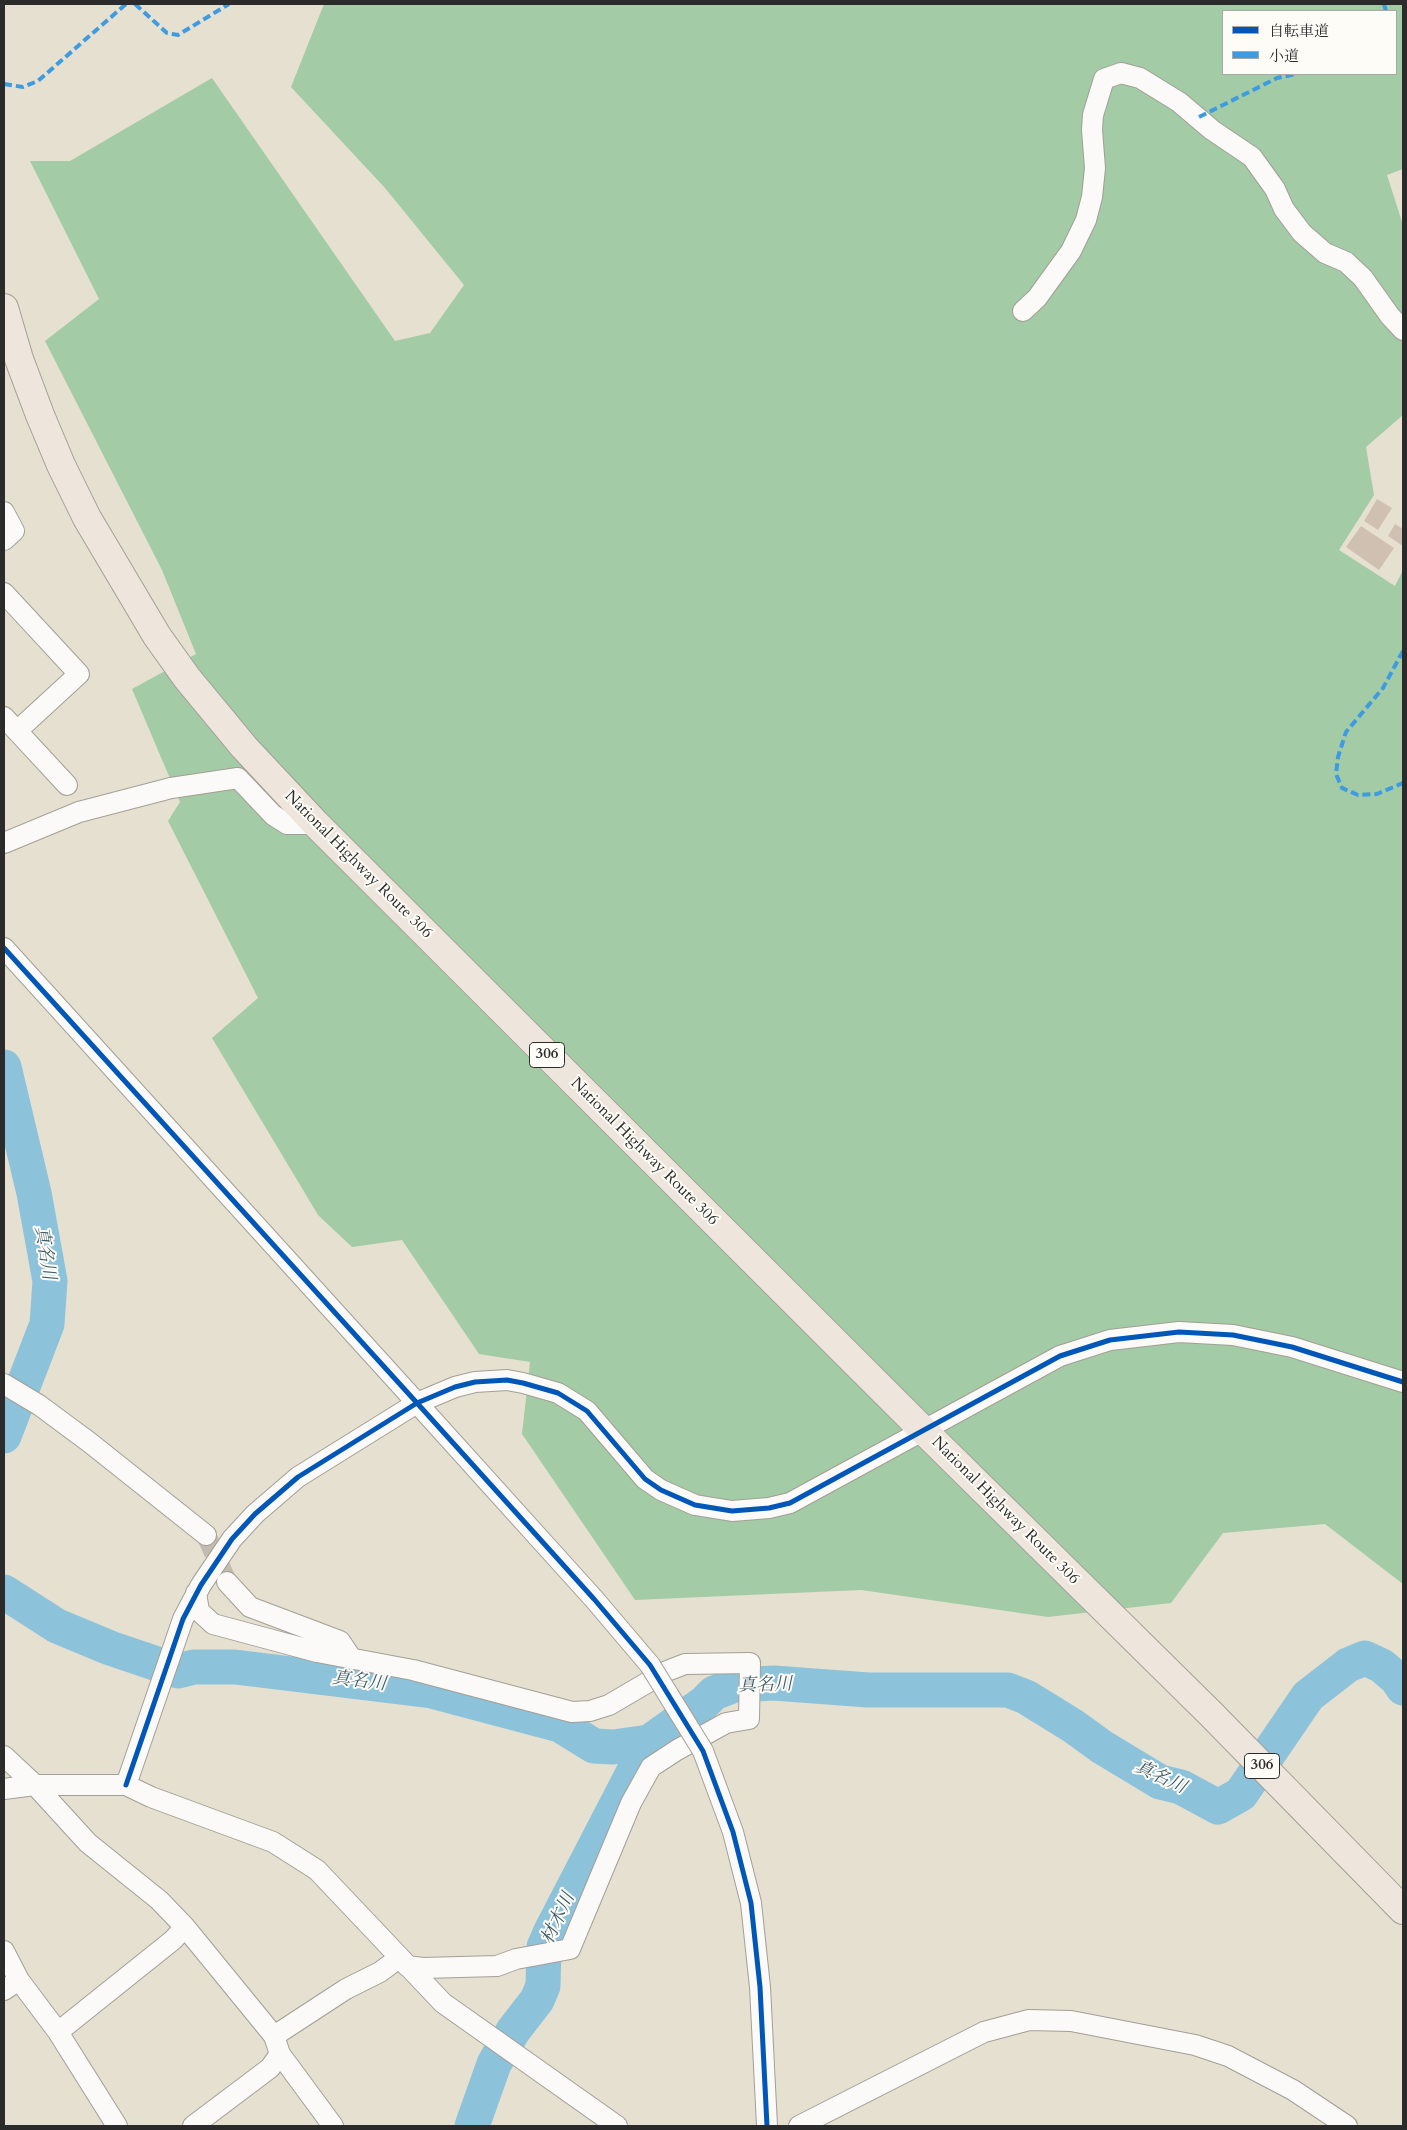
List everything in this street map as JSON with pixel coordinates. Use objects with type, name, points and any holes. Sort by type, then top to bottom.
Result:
[{"type":"highway","name":"National Highway Route 306","points":[[4,308],[18,359],[57,457],[111,561],[157,636],[192,685],[244,747],[316,824],[924,1432],[1211,1714],[1403,1910]]},
{"type":"street","points":[[1023,311],[1037,298],[1071,251],[1086,220],[1092,197],[1095,168],[1092,130],[1093,116],[1104,79],[1122,73],[1140,78],[1179,102],[1212,130],[1252,157],[1275,188],[1284,209],[1302,233],[1325,253],[1346,262],[1363,278],[1390,316],[1403,330]]},
{"type":"street","points":[[4,512],[14,531],[4,540]]},
{"type":"street","points":[[4,593],[79,674],[18,732]]},
{"type":"street","points":[[4,716],[67,785]]},
{"type":"street","points":[[4,843],[79,812],[171,788],[238,778],[273,815],[287,824],[316,824]]},
{"type":"street","points":[[4,948],[418,1403],[594,1599],[650,1665],[703,1751],[733,1832],[751,1904],[760,1987],[768,2126]]},
{"type":"street","points":[[126,1785],[183,1619],[196,1592],[232,1539],[276,1494],[322,1461],[418,1403],[456,1387],[491,1380],[523,1382],[558,1393],[587,1411],[645,1479],[661,1490],[695,1505],[732,1511],[769,1508],[790,1503],[924,1432],[1060,1356],[1110,1340],[1179,1332],[1233,1335],[1292,1347],[1403,1382]]},
{"type":"street","points":[[4,1384],[39,1405],[89,1442],[206,1535]]},
{"type":"street","points":[[227,1582],[250,1607],[340,1642],[352,1659]]},
{"type":"street","points":[[193,2126],[270,2068],[277,2045],[346,1989],[380,1972],[403,1962],[422,1968],[497,1966],[516,1959],[570,1949],[631,1803],[651,1767],[677,1750],[726,1723],[749,1719],[751,1672],[750,1663],[685,1664],[667,1671],[609,1705],[590,1711],[572,1712],[413,1670],[317,1652],[213,1624],[199,1611],[196,1592]]},
{"type":"street","points":[[4,1756],[35,1785],[88,1843],[159,1900],[185,1927],[277,2045],[333,2126]]},
{"type":"street","points":[[4,1789],[35,1785],[126,1785],[151,1797],[273,1842],[317,1870],[443,2003],[617,2126]]},
{"type":"street","points":[[58,2032],[173,1940],[185,1927]]},
{"type":"street","points":[[4,1951],[11,1985],[58,2032],[117,2126]]},
{"type":"street","points":[[799,2126],[984,2032],[1029,2020],[1071,2021],[1195,2045],[1228,2056],[1293,2090],[1347,2126]]},
{"type":"green space","points":[[324,4],[1403,4],[1403,169],[1387,175],[1403,225],[1403,415],[1366,447],[1374,495],[1339,550],[1395,586],[1403,570],[1403,1584],[1325,1524],[1223,1533],[1171,1603],[1048,1617],[861,1590],[635,1600],[522,1434],[530,1362],[479,1354],[402,1240],[352,1247],[318,1215],[212,1038],[258,998],[168,821],[180,802],[132,689],[196,654],[162,570],[45,341],[99,299],[30,161],[70,161],[212,78],[395,341],[430,333],[464,285],[385,188],[291,87]]},
{"type":"building","points":[[1377,499],[1392,508],[1378,530],[1364,521]]},
{"type":"building","points":[[1395,524],[1403,529],[1403,546],[1388,536]]},
{"type":"building","points":[[1361,526],[1394,548],[1379,570],[1346,547]]},
{"type":"waterway","name":"真名川","points":[[4,1067],[34,1193],[50,1281],[47,1324],[4,1436]]},
{"type":"waterway","name":"真名川","points":[[4,1592],[57,1626],[110,1648],[178,1671],[194,1667],[235,1667],[432,1691],[560,1725],[594,1746],[613,1747],[649,1742],[704,1703],[714,1693],[735,1685],[774,1683],[868,1690],[1008,1690],[1026,1697],[1073,1726],[1102,1747],[1160,1782],[1181,1787],[1218,1807],[1241,1794],[1308,1696],[1348,1665],[1365,1658],[1382,1666],[1397,1679],[1403,1688]]},
{"type":"waterway","name":"材木川","points":[[472,2126],[494,2064],[513,2031],[537,2000],[543,1986],[544,1947],[551,1931],[649,1742]]},
{"type":"tunnel","points":[[206,1535],[227,1582]]},
{"type":"marked path","points":[[4,84],[23,87],[38,81],[126,4]]},
{"type":"marked path","points":[[135,4],[167,33],[178,35],[229,4]]},
{"type":"marked path","points":[[1384,4],[1386,10]]},
{"type":"marked path","points":[[1199,117],[1277,78],[1291,75]]},
{"type":"marked path","points":[[1403,651],[1383,688],[1346,732],[1338,757],[1336,774],[1342,788],[1358,795],[1377,794],[1403,783]]},
{"type":"cycle path","points":[[4,948],[594,1599],[650,1665],[703,1751],[733,1832],[751,1903],[760,1987],[767,2126]]},
{"type":"cycle path","points":[[126,1785],[183,1619],[201,1585],[232,1539],[255,1514],[298,1477],[417,1403],[455,1387],[475,1382],[507,1380],[558,1393],[587,1411],[645,1479],[661,1490],[695,1505],[732,1511],[769,1508],[790,1503],[1060,1356],[1110,1340],[1179,1332],[1233,1335],[1292,1347],[1403,1382]]}]
